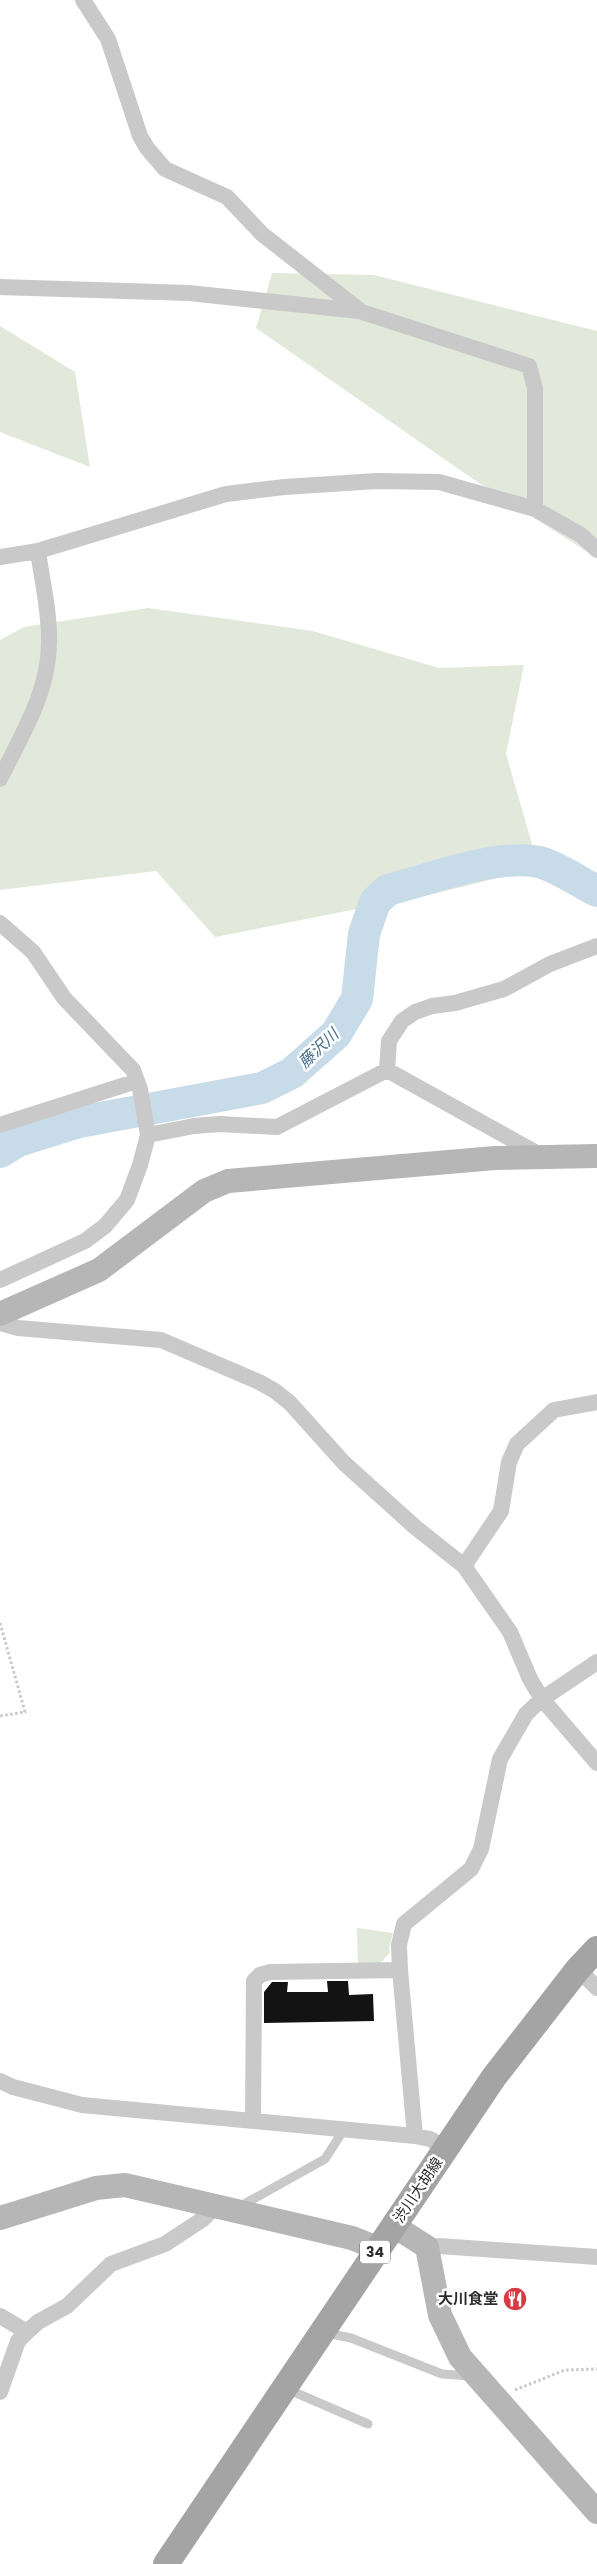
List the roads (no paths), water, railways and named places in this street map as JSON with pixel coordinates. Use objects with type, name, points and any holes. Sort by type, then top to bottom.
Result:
[{"type":"main road","name":"渋川大胡線","points":[[166,2564],[446,2148],[522,2040],[578,1969],[597,1949]]},
{"type":"street","points":[[83,0],[108,39],[140,136],[165,169],[227,197],[262,234],[360,311]]},
{"type":"street","points":[[0,287],[189,292],[360,311],[529,366],[535,388],[534,509]]},
{"type":"street","points":[[0,557],[38,551],[226,494],[284,487],[377,480],[440,482],[534,509],[581,535],[597,550]]},
{"type":"street","points":[[0,779],[35,710],[48,664],[50,642],[38,551]]},
{"type":"street","points":[[0,744],[17,744]]},
{"type":"street","points":[[0,1280],[85,1241],[105,1226],[127,1200],[140,1165],[148,1132],[133,1070],[64,998],[33,952],[4,933]]},
{"type":"street","points":[[387,1070],[389,1041],[402,1021],[415,1012],[432,1006],[455,1003],[504,989],[550,964],[597,946]]},
{"type":"street","points":[[148,1132],[220,1124],[278,1127],[387,1070]]},
{"type":"street","points":[[387,1070],[544,1157]]},
{"type":"street","points":[[0,1124],[138,1085]]},
{"type":"street","points":[[0,1314],[99,1270],[204,1191],[228,1181],[485,1158],[597,1156]]},
{"type":"street","points":[[0,1323],[18,1328],[161,1340],[259,1382],[290,1403],[344,1463],[415,1527],[464,1566],[510,1632],[530,1679],[542,1699],[597,1764]]},
{"type":"street","points":[[464,1566],[501,1512],[510,1462],[518,1444],[554,1410],[597,1402]]},
{"type":"street","points":[[415,2136],[400,1970],[399,1945],[404,1924],[471,1869],[481,1849],[500,1759],[526,1714],[542,1699],[597,1662]]},
{"type":"street","points":[[578,1969],[597,1988]]},
{"type":"street","points":[[253,2121],[254,1981],[260,1975],[270,1972],[400,1970]]},
{"type":"street","points":[[0,2081],[13,2087],[82,2105],[343,2131],[415,2136],[430,2139],[446,2148]]},
{"type":"street","points":[[0,2218],[81,2192],[110,2186],[140,2188],[352,2238],[377,2248]]},
{"type":"street","points":[[0,2392],[18,2341],[38,2322],[66,2306],[111,2264],[165,2244],[203,2220],[227,2209]]},
{"type":"street","points":[[394,2226],[426,2248],[445,2328],[460,2357],[597,2512]]},
{"type":"street","points":[[426,2248],[439,2246],[597,2257]]},
{"type":"street","points":[[0,2316],[27,2332]]},
{"type":"lane","points":[[227,2209],[246,2203],[325,2159],[343,2131]]},
{"type":"lane","points":[[321,2332],[351,2338],[442,2374],[459,2377],[475,2376]]},
{"type":"lane","points":[[285,2388],[368,2424]]},
{"type":"waterway","name":"藤沢川","points":[[0,1152],[18,1141],[79,1122],[262,1088],[292,1073],[336,1034],[357,999],[364,934],[375,902],[388,890],[484,864],[522,860],[546,864],[597,891]]},
{"type":"place","name":"大川食堂","points":[[515,2299]]}]
